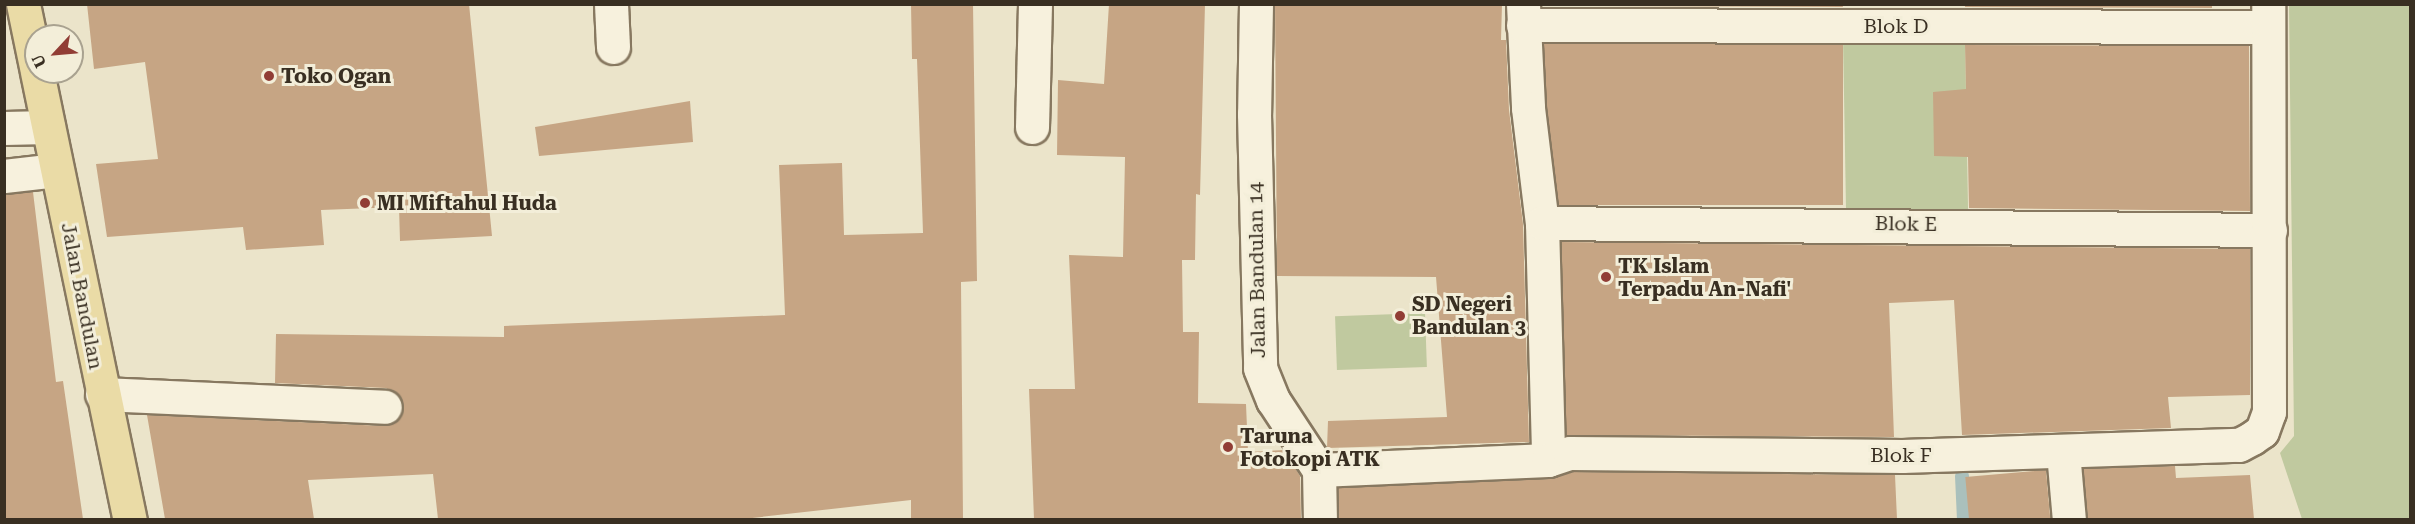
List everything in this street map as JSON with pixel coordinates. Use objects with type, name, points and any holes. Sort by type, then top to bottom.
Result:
[{"type":"main road","points":[[23,4],[27,24]]},
{"type":"main road","name":"Jalan Bandulan","points":[[39,84],[102,394],[130,519]]},
{"type":"street","points":[[611,4],[613,47]]},
{"type":"street","points":[[1032,127],[1035,4]]},
{"type":"street","name":"Jalan Bandulan 14","points":[[1256,4],[1254,114],[1260,368],[1273,400],[1319,470]]},
{"type":"street","points":[[1523,15],[1542,223],[1548,460]]},
{"type":"street","name":"Blok D","points":[[1523,15],[2268,16]]},
{"type":"street","points":[[2268,16],[2270,230]]},
{"type":"street","points":[[4,128],[48,127]]},
{"type":"street","points":[[4,176],[57,170]]},
{"type":"street","name":"Blok E","points":[[1542,223],[2270,230]]},
{"type":"street","name":"Blok F","points":[[1319,470],[1548,460],[1570,453],[1902,456],[2239,445],[2262,431],[2269,412],[2270,230]]},
{"type":"street","points":[[102,394],[385,407]]},
{"type":"street","points":[[2063,452],[2069,519]]},
{"type":"street","points":[[1319,470],[1320,519]]},
{"type":"green space","points":[[2289,5],[2410,5],[2410,519],[2302,519],[2280,453],[2294,436]]},
{"type":"green space","points":[[1965,35],[1968,209],[1846,211],[1843,37]]},
{"type":"green space","points":[[1425,313],[1427,367],[1337,370],[1335,316]]},
{"type":"building","points":[[87,4],[469,4],[492,236],[400,241],[399,207],[321,210],[324,245],[246,250],[243,227],[107,237],[96,164],[158,159],[145,62],[94,69]]},
{"type":"building","points":[[911,4],[973,4],[977,281],[961,282],[963,519],[911,519],[911,500],[743,519],[438,519],[433,474],[308,480],[314,519],[165,519],[147,415],[384,426],[401,417],[402,399],[386,388],[275,383],[276,334],[504,337],[504,326],[785,315],[779,165],[842,163],[844,235],[923,233],[917,59],[912,59]]},
{"type":"building","points":[[1109,4],[1205,4],[1200,195],[1196,194],[1195,260],[1182,260],[1183,332],[1199,332],[1198,403],[1246,404],[1248,452],[1284,450],[1300,476],[1301,519],[1034,519],[1029,389],[1075,389],[1069,255],[1123,257],[1125,157],[1057,155],[1058,80],[1104,84]]},
{"type":"building","points":[[1275,4],[1502,4],[1501,40],[1506,40],[1509,110],[1523,224],[1529,442],[1327,448],[1328,421],[1447,417],[1436,277],[1277,276]]},
{"type":"building","points":[[1582,4],[1842,4],[1843,7],[1582,6]]},
{"type":"building","points":[[1965,4],[2212,4],[2212,8],[1965,7]]},
{"type":"building","points":[[1544,44],[1843,44],[1843,205],[1544,205]]},
{"type":"building","points":[[1965,45],[2249,46],[2250,211],[1969,208],[1968,157],[1934,156],[1933,92],[1966,89]]},
{"type":"building","points":[[690,101],[693,142],[539,156],[535,127]]},
{"type":"building","points":[[33,192],[56,382],[63,381],[83,519],[4,519],[4,194]]},
{"type":"building","points":[[1561,242],[2250,249],[2250,395],[2168,397],[2171,428],[1962,435],[1954,300],[1889,303],[1894,437],[1566,435]]},
{"type":"building","points":[[2175,466],[2176,478],[2250,475],[2254,519],[2088,519],[2083,469]]},
{"type":"building","points":[[2046,470],[2050,519],[1969,520],[1965,477]]},
{"type":"building","points":[[1573,472],[1895,475],[1897,519],[1339,519],[1338,488],[1549,479]]},
{"type":"waterway","points":[[1962,476],[1964,520]]},
{"type":"place","name":"Toko Ogan","points":[[269,76]]},
{"type":"place","name":"MI Miftahul Huda","points":[[365,203]]},
{"type":"place","name":"TK Islam Terpadu An-Nafi'","points":[[1606,277]]},
{"type":"place","name":"SD Negeri Bandulan 3","points":[[1400,316]]},
{"type":"place","name":"Taruna Fotokopi ATK","points":[[1228,447]]}]
